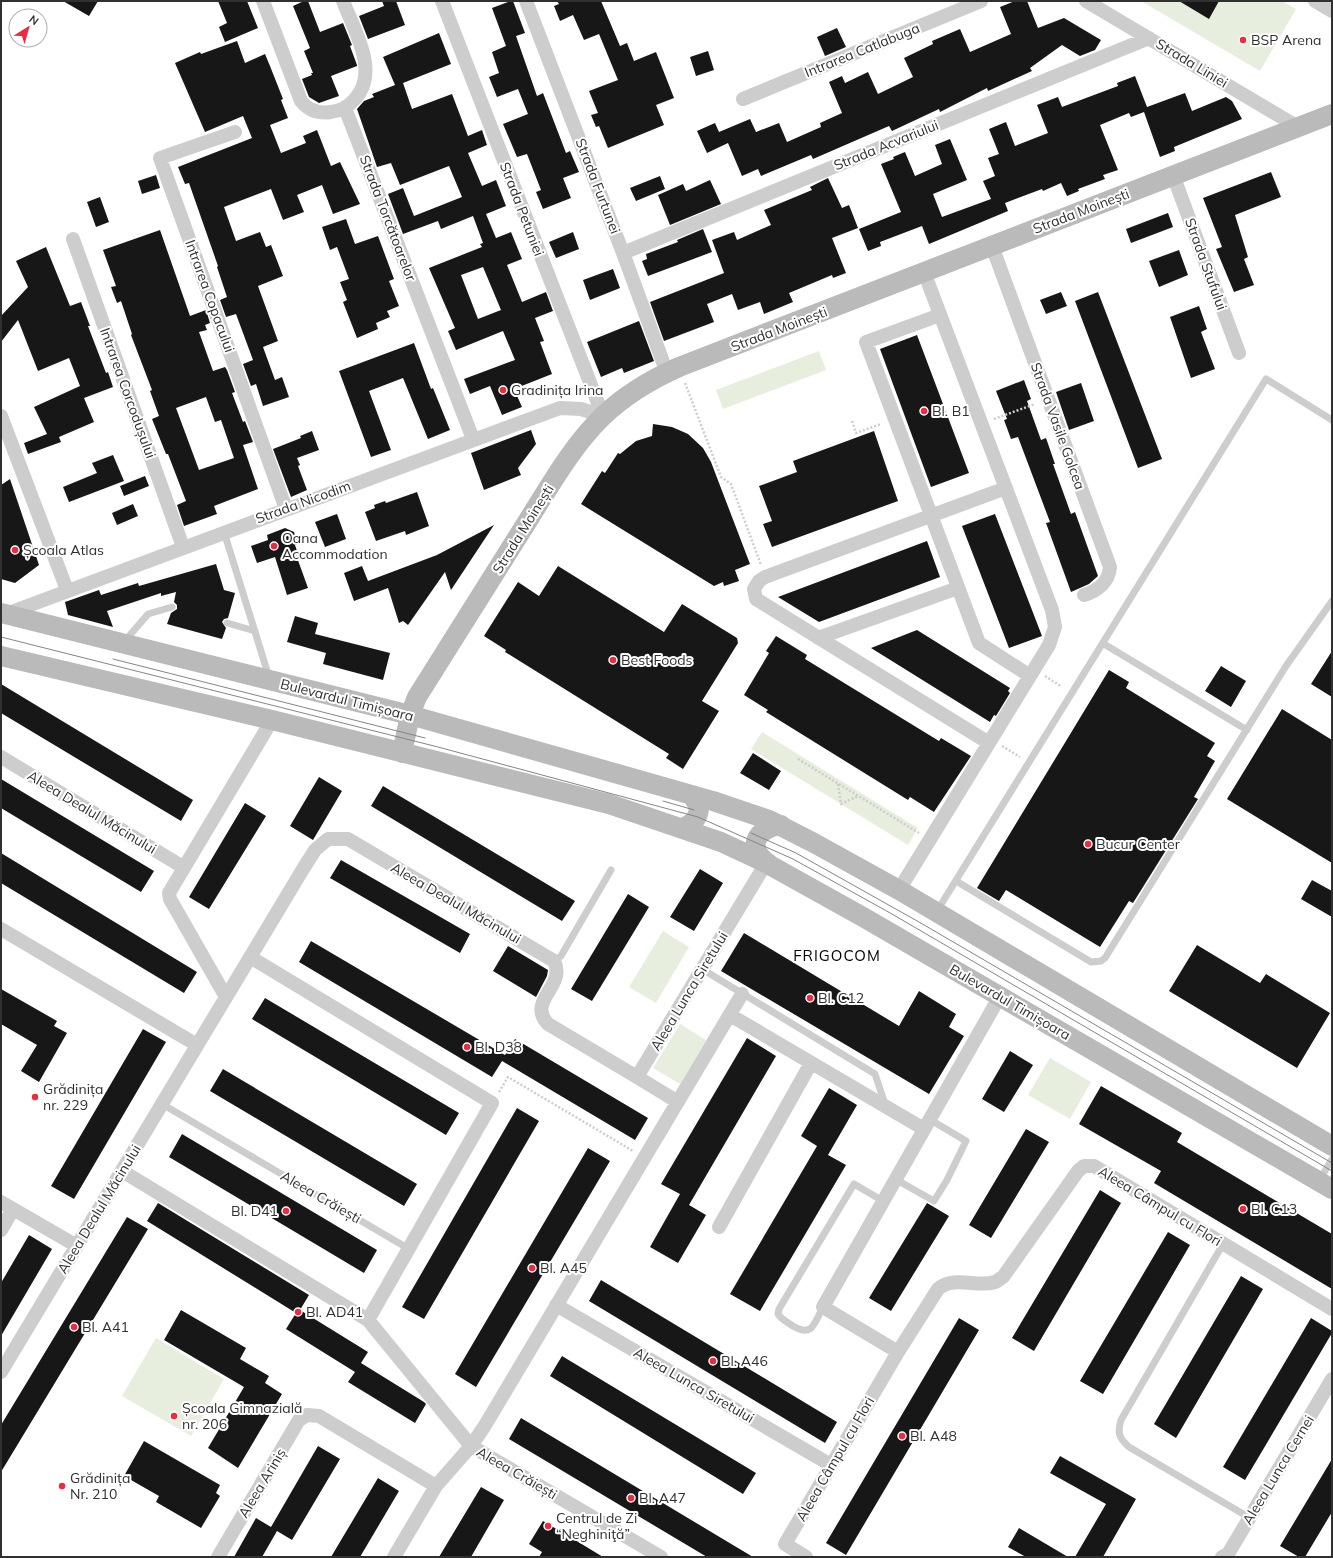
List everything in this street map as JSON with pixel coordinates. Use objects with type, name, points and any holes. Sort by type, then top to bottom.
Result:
[{"type":"main road","name":"Strada Moinești","points":[[402,753],[410,715],[417,697],[547,491],[575,450],[603,416],[626,397],[673,370],[1332,114]]},
{"type":"main road","name":"Bulevardul Timișoara","points":[[3,614],[410,715],[692,795],[732,807],[781,825],[937,912],[1332,1146]]},
{"type":"main road","name":"Bulevardul Timișoara","points":[[1,656],[272,720],[608,804],[722,842],[766,863],[1000,996],[1325,1185]]},
{"type":"main road","points":[[682,828],[691,824],[698,817],[699,807],[692,795]]},
{"type":"main road","points":[[766,863],[758,852],[756,841],[758,836],[766,828],[781,825]]},
{"type":"street","points":[[264,1],[301,101],[311,111],[323,113],[345,108],[359,95],[363,87],[366,68],[343,1]]},
{"type":"street","name":"Strada Petuniei","points":[[442,1],[603,416]]},
{"type":"street","name":"Strada Furtunei","points":[[526,1],[623,253],[673,370]]},
{"type":"street","name":"Intrarea Catlabuga","points":[[743,99],[981,1]]},
{"type":"street","name":"Strada Liniei","points":[[1086,1],[1298,127]]},
{"type":"street","points":[[1316,1],[1332,11]]},
{"type":"street","name":"Strada Acvariului","points":[[623,253],[1149,38]]},
{"type":"street","name":"Strada Torcătoarelor","points":[[345,108],[473,439]]},
{"type":"street","name":"Intrarea Copacului","points":[[235,132],[160,158],[286,509]]},
{"type":"street","name":"Strada Stufului","points":[[1174,175],[1239,352]]},
{"type":"street","name":"Intrarea Corcodușului","points":[[73,240],[183,547]]},
{"type":"street","name":"Strada Vasile Golcea","points":[[992,246],[1110,567],[1099,589],[1084,595]]},
{"type":"street","points":[[899,890],[1032,673],[1053,636],[1054,618],[924,272]]},
{"type":"street","points":[[940,314],[866,342],[979,643],[1032,673]]},
{"type":"street","name":"Strada Nicodim","points":[[3,614],[560,408],[580,409],[603,416]]},
{"type":"street","points":[[1,416],[67,590]]},
{"type":"street","points":[[990,741],[818,638],[756,599],[754,595],[756,585],[765,577],[1006,488]]},
{"type":"street","points":[[818,638],[958,588]]},
{"type":"street","points":[[226,997],[170,899],[171,888],[272,720]]},
{"type":"street","name":"Aleea Dealul Măcinului","points":[[1,757],[183,867]]},
{"type":"street","name":"Aleea Dealul Măcinului","points":[[1,1372],[303,869],[315,850],[328,838],[348,839],[554,962]]},
{"type":"street","name":"Aleea Lunca Siretului","points":[[636,1077],[766,863]]},
{"type":"street","points":[[1,929],[197,1045]]},
{"type":"street","points":[[250,957],[492,1103],[368,1320]]},
{"type":"street","points":[[554,962],[558,969],[557,977],[543,1003],[540,1012],[542,1018],[548,1024],[678,1102]]},
{"type":"street","points":[[394,1557],[436,1486],[472,1446],[742,994]]},
{"type":"street","points":[[898,1352],[823,1307],[1000,996]]},
{"type":"street","points":[[730,1015],[886,1108],[926,1124]]},
{"type":"street","points":[[718,1227],[811,1063]]},
{"type":"street","name":"Aleea Câmpul cu Flori","points":[[806,1557],[785,1544],[898,1352],[938,1289],[943,1284],[995,1282],[1003,1277],[1078,1171],[1084,1166],[1094,1166],[1332,1309]]},
{"type":"street","name":"Aleea Crăiești","points":[[122,1171],[368,1320],[472,1446],[661,1557]]},
{"type":"street","points":[[1,1230],[7,1206],[77,1246]]},
{"type":"street","name":"Aleea Lunca Siretului","points":[[556,1305],[831,1465]]},
{"type":"street","name":"Aleea Lunca Cernei","points":[[1227,1556],[1332,1379]]},
{"type":"street","name":"Aleea Ariniș","points":[[218,1557],[299,1420],[307,1416],[319,1416],[436,1486]]},
{"type":"lane","points":[[937,912],[1104,644],[1266,379],[1332,420]]},
{"type":"lane","points":[[224,532],[270,681]]},
{"type":"lane","points":[[956,881],[1091,962],[1101,961],[1108,955],[1286,666],[1332,601]]},
{"type":"lane","points":[[122,644],[148,614],[172,608]]},
{"type":"lane","points":[[227,623],[255,631]]},
{"type":"lane","points":[[1104,644],[1246,730]]},
{"type":"lane","points":[[554,962],[561,956],[611,870]]},
{"type":"lane","points":[[702,969],[875,1074],[886,1108]]},
{"type":"lane","name":"Aleea Crăiești","points":[[162,1104],[409,1249]]},
{"type":"lane","points":[[895,1179],[934,1201],[944,1187],[966,1141],[926,1124]]},
{"type":"lane","points":[[1325,1185],[1332,1159]]},
{"type":"lane","points":[[823,1307],[810,1329],[806,1332],[781,1318],[778,1314],[779,1309],[854,1184],[883,1201]]},
{"type":"lane","points":[[1223,1244],[1121,1420],[1118,1430],[1121,1440],[1129,1447],[1250,1518]]},
{"type":"path","points":[[673,370],[721,477],[731,484],[765,577]]},
{"type":"path","points":[[1010,413],[1048,399]]},
{"type":"path","points":[[852,422],[856,433],[895,419]]},
{"type":"path","points":[[1032,673],[1073,694]]},
{"type":"path","points":[[990,741],[1029,763]]},
{"type":"path","points":[[798,759],[930,839]]},
{"type":"path","points":[[838,784],[841,804],[859,796]]},
{"type":"path","points":[[492,1103],[508,1077],[645,1158]]},
{"type":"green space","name":"BSP Arena","points":[[1141,1],[1282,1],[1296,9],[1260,71]]},
{"type":"green space","points":[[819,351],[826,370],[723,409],[716,390]]},
{"type":"green space","points":[[762,732],[918,828],[908,845],[751,749]]},
{"type":"green space","points":[[663,931],[689,947],[656,1003],[629,987]]},
{"type":"green space","points":[[680,1024],[706,1040],[680,1084],[653,1068]]},
{"type":"green space","points":[[1050,1058],[1091,1082],[1070,1119],[1028,1095]]},
{"type":"green space","points":[[156,1338],[224,1379],[191,1436],[122,1396]]},
{"type":"building","points":[[63,1],[98,1],[89,16]]},
{"type":"building","points":[[218,1],[247,1],[258,28],[225,42],[219,27],[227,23]]},
{"type":"building","points":[[304,1],[308,1],[320,32],[343,23],[352,45],[350,46],[357,65],[331,76],[339,96],[319,103],[309,97],[302,79],[312,75],[311,73],[313,73],[304,51],[310,48],[293,6]]},
{"type":"building","points":[[382,1],[396,1],[405,25],[368,39],[359,16],[384,6]]},
{"type":"building","points":[[513,1],[525,33],[516,36],[537,96],[543,93],[566,153],[570,151],[579,172],[563,178],[571,198],[543,209],[536,192],[541,190],[527,154],[517,157],[503,124],[528,114],[518,89],[497,97],[489,77],[499,73],[492,52],[506,46],[492,8]]},
{"type":"building","points":[[557,1],[601,1],[620,46],[627,43],[634,61],[656,52],[674,98],[656,105],[664,125],[608,148],[599,126],[596,127],[591,115],[598,113],[589,91],[618,80],[599,34],[584,40],[573,15],[560,21],[554,6],[559,4]]},
{"type":"building","points":[[1015,1],[1027,1],[1038,28],[1064,18],[1101,40],[1095,50],[1080,56],[1062,45],[1030,68],[1032,71],[988,91],[987,88],[940,112],[939,109],[892,131],[889,126],[813,159],[811,155],[761,176],[758,169],[742,176],[728,143],[707,153],[697,131],[715,123],[719,132],[750,119],[756,132],[779,123],[787,142],[821,127],[820,123],[842,113],[829,82],[842,76],[845,83],[868,72],[878,94],[913,77],[904,58],[933,44],[932,41],[960,29],[970,52],[1011,34],[1000,7]]},
{"type":"building","points":[[1179,1],[1219,1],[1209,19]]},
{"type":"building","points":[[837,28],[846,47],[825,56],[817,37]]},
{"type":"building","points":[[439,33],[451,64],[403,83],[412,109],[452,94],[468,136],[482,130],[487,145],[468,153],[482,186],[496,180],[506,206],[486,214],[496,238],[511,232],[522,259],[507,265],[522,302],[546,292],[553,311],[535,318],[544,341],[540,342],[552,374],[514,389],[522,407],[502,415],[490,386],[470,394],[464,379],[515,360],[503,331],[456,350],[448,331],[455,328],[429,268],[482,247],[480,244],[483,243],[473,216],[441,229],[438,221],[403,234],[388,194],[403,188],[414,216],[462,197],[449,166],[400,185],[391,163],[377,167],[357,109],[364,101],[374,97],[372,94],[395,85],[383,57]],"holes":[[[483,267],[501,310],[478,319],[461,275]]]},
{"type":"building","points":[[237,41],[245,63],[265,54],[283,99],[281,100],[288,118],[270,125],[281,153],[306,143],[303,136],[317,130],[331,166],[340,162],[360,204],[333,214],[322,185],[297,195],[304,212],[283,220],[271,189],[224,207],[236,241],[260,232],[266,247],[271,245],[283,276],[258,286],[278,341],[263,347],[275,380],[282,377],[289,397],[263,406],[256,384],[251,386],[243,364],[253,360],[236,314],[226,317],[220,300],[227,297],[217,267],[218,266],[189,183],[185,184],[178,167],[252,138],[243,116],[205,132],[175,63],[200,52],[201,54]]},
{"type":"building","points":[[708,51],[714,70],[696,76],[690,57]]},
{"type":"building","points":[[1135,76],[1147,107],[1185,93],[1192,111],[1226,97],[1232,101],[1242,119],[1174,147],[1175,151],[1160,157],[1144,112],[1131,117],[1129,113],[1100,125],[1118,170],[1103,175],[1105,179],[1078,189],[1079,191],[1067,196],[1061,183],[1043,191],[1042,189],[1005,203],[1008,211],[929,244],[922,226],[880,242],[881,246],[868,251],[859,229],[901,212],[881,164],[894,159],[893,157],[905,152],[915,176],[942,164],[935,145],[950,139],[967,180],[933,194],[942,217],[991,199],[983,181],[995,176],[988,158],[999,154],[989,129],[1006,122],[1015,146],[1048,133],[1037,105],[1058,97],[1062,107],[1118,86],[1117,83]]},
{"type":"building","points":[[1271,172],[1281,197],[1235,215],[1248,257],[1244,259],[1254,285],[1234,292],[1216,249],[1222,247],[1203,198]]},
{"type":"building","points":[[156,175],[160,188],[142,194],[138,181]]},
{"type":"building","points":[[660,176],[665,189],[636,201],[630,188]]},
{"type":"building","points":[[828,178],[842,208],[849,205],[858,228],[832,238],[846,273],[833,278],[832,275],[789,293],[793,302],[764,314],[760,302],[738,310],[732,294],[707,304],[714,322],[664,341],[650,302],[724,273],[712,240],[734,232],[737,240],[771,225],[764,210],[812,190],[810,187]]},
{"type":"building","points":[[710,180],[721,204],[670,225],[658,195],[683,184],[686,191]]},
{"type":"building","points":[[100,197],[109,222],[96,227],[87,202]]},
{"type":"building","points":[[1168,213],[1173,227],[1131,243],[1126,229]]},
{"type":"building","points":[[346,219],[355,244],[378,236],[394,279],[389,281],[399,306],[387,311],[390,317],[376,323],[378,329],[357,338],[343,302],[347,300],[340,282],[349,279],[337,247],[330,250],[322,227]]},
{"type":"building","points":[[703,229],[712,252],[648,276],[642,261],[647,259],[646,254],[678,242],[677,240]]},
{"type":"building","points":[[160,230],[190,316],[206,310],[210,323],[205,325],[207,330],[199,332],[213,371],[225,367],[227,370],[235,392],[232,393],[243,422],[245,421],[253,442],[243,445],[258,489],[214,506],[217,514],[184,526],[177,505],[186,501],[168,454],[166,454],[152,419],[159,416],[150,391],[152,390],[131,335],[132,334],[121,301],[117,303],[111,287],[116,286],[103,250]],"holes":[[[206,397],[215,422],[221,420],[234,458],[199,470],[176,408]]]},
{"type":"building","points":[[573,232],[579,249],[556,258],[549,242]]},
{"type":"building","points":[[46,247],[70,306],[81,302],[90,326],[88,326],[113,387],[84,398],[94,422],[59,437],[61,442],[28,454],[24,443],[47,434],[34,407],[80,386],[69,358],[38,371],[18,320],[1,342],[1,316],[28,287],[16,261]]},
{"type":"building","points":[[1179,250],[1188,275],[1159,287],[1149,261]]},
{"type":"building","points":[[613,269],[620,288],[590,300],[583,280]]},
{"type":"building","points":[[1061,292],[1067,306],[1046,314],[1040,300]]},
{"type":"building","points":[[1098,292],[1162,459],[1138,468],[1075,301]]},
{"type":"building","points":[[1199,306],[1207,329],[1201,332],[1215,369],[1191,378],[1170,317]]},
{"type":"building","points":[[639,321],[654,361],[624,373],[622,368],[601,377],[587,342]]},
{"type":"building","name":"Bl. B1","points":[[917,335],[969,473],[931,487],[880,349]]},
{"type":"building","points":[[414,343],[431,389],[433,388],[450,430],[428,439],[403,378],[369,391],[391,450],[371,457],[339,371]]},
{"type":"building","points":[[1024,380],[1031,399],[1027,401],[1041,440],[1046,438],[1055,464],[1053,464],[1071,514],[1075,512],[1098,576],[1089,584],[1071,592],[1046,523],[1050,522],[1018,437],[1011,439],[1004,420],[1007,419],[996,391]]},
{"type":"building","points":[[1081,383],[1094,421],[1069,430],[1056,392]]},
{"type":"building","points":[[653,424],[672,427],[688,434],[703,448],[711,462],[750,564],[735,570],[739,581],[724,586],[723,582],[714,586],[581,504],[602,471],[605,473],[618,453],[620,454],[636,441],[652,436]]},
{"type":"building","points":[[531,430],[536,444],[518,468],[521,475],[484,490],[471,453]]},
{"type":"building","points":[[312,431],[319,450],[297,458],[300,465],[298,466],[307,490],[291,497],[273,449],[301,438],[300,436]]},
{"type":"building","points":[[874,431],[898,501],[772,547],[763,524],[772,521],[759,486],[797,472],[793,461]]},
{"type":"building","points":[[113,455],[124,481],[69,502],[63,487],[97,473],[92,463]]},
{"type":"building","points":[[145,476],[149,486],[124,496],[120,486]]},
{"type":"building","points":[[10,479],[39,565],[15,583],[1,579],[1,485]]},
{"type":"building","points":[[417,492],[429,526],[406,535],[405,531],[376,541],[365,512],[375,508],[374,505],[385,501],[386,503]]},
{"type":"building","points":[[133,504],[138,516],[117,525],[112,513]]},
{"type":"building","points":[[337,514],[346,539],[325,547],[315,522]]},
{"type":"building","points":[[995,514],[1042,636],[1009,648],[962,526]]},
{"type":"building","points":[[494,525],[451,590],[445,572],[408,625],[403,621],[399,623],[388,588],[354,601],[344,573],[362,566],[368,581],[437,555]]},
{"type":"building","points":[[285,528],[294,532],[298,544],[295,545],[297,551],[295,552],[308,588],[287,595],[275,557],[257,563],[251,546],[268,540],[267,535]]},
{"type":"building","points":[[927,541],[940,577],[819,622],[778,597]]},
{"type":"building","points":[[216,564],[224,590],[235,593],[228,618],[224,619],[222,622],[226,628],[222,639],[167,624],[171,613],[177,609],[177,605],[174,602],[176,592],[161,596],[161,593],[107,611],[113,627],[68,615],[65,602],[99,590],[101,595],[138,583],[139,586]]},
{"type":"building","name":"Best Foods","points":[[558,566],[664,632],[682,604],[737,638],[738,643],[702,701],[719,711],[683,769],[666,758],[669,754],[505,652],[506,650],[484,636],[518,582],[539,596]]},
{"type":"building","points":[[295,616],[318,623],[315,634],[390,653],[383,680],[323,664],[326,653],[287,642]]},
{"type":"building","points":[[917,630],[1010,688],[1008,691],[1010,693],[996,716],[994,715],[990,722],[871,648]]},
{"type":"building","points":[[776,636],[807,655],[805,659],[939,741],[941,738],[971,756],[934,812],[910,797],[908,800],[766,712],[768,710],[744,695],[769,653],[766,651]]},
{"type":"building","points":[[1332,651],[1332,697],[1311,684]]},
{"type":"building","points":[[1221,666],[1246,681],[1231,707],[1205,691]]},
{"type":"building","name":"Bucur Center","points":[[1109,670],[1129,682],[1126,688],[1215,743],[1207,756],[1215,761],[1194,797],[1198,799],[1133,903],[1129,901],[1100,947],[1006,890],[999,901],[977,888]]},
{"type":"building","points":[[1,684],[193,800],[181,821],[1,713]]},
{"type":"building","points":[[1282,709],[1332,740],[1332,863],[1227,799]]},
{"type":"building","points":[[753,753],[781,771],[769,790],[740,773]]},
{"type":"building","points":[[319,777],[342,791],[313,840],[290,826]]},
{"type":"building","points":[[1,779],[154,871],[141,892],[1,808]]},
{"type":"building","points":[[383,786],[575,901],[562,921],[371,806]]},
{"type":"building","points":[[245,803],[266,816],[209,909],[189,897]]},
{"type":"building","points":[[1,853],[197,972],[184,993],[1,883]]},
{"type":"building","points":[[341,860],[470,934],[460,953],[330,878]]},
{"type":"building","points":[[700,869],[723,883],[694,931],[670,917]]},
{"type":"building","points":[[1312,880],[1332,891],[1332,917],[1301,899]]},
{"type":"building","points":[[628,894],[649,907],[592,1001],[571,989]]},
{"type":"building","name":"Bl. C12","points":[[744,933],[899,1026],[919,991],[956,1014],[949,1027],[964,1036],[929,1094],[721,971]]},
{"type":"building","name":"Bl. D38","points":[[311,941],[505,1055],[515,1039],[648,1118],[635,1140],[502,1061],[492,1077],[299,962]]},
{"type":"building","points":[[1197,945],[1260,983],[1266,974],[1330,1013],[1297,1068],[1169,991]]},
{"type":"building","points":[[508,946],[548,970],[547,976],[536,997],[493,971]]},
{"type":"building","points":[[1,989],[57,1021],[54,1026],[67,1033],[39,1082],[21,1071],[37,1045],[1,1024]]},
{"type":"building","points":[[265,998],[459,1113],[446,1135],[252,1019]]},
{"type":"building","points":[[143,1029],[166,1042],[74,1199],[51,1186]]},
{"type":"building","points":[[747,1038],[776,1056],[689,1205],[706,1215],[678,1263],[650,1247],[680,1194],[661,1184]]},
{"type":"building","points":[[1010,1051],[1033,1065],[1004,1112],[982,1099]]},
{"type":"building","points":[[223,1069],[417,1184],[404,1206],[210,1091]]},
{"type":"building","name":"Bl. C13","points":[[1101,1086],[1182,1133],[1177,1142],[1332,1234],[1332,1289],[1154,1183],[1161,1171],[1079,1124]]},
{"type":"building","points":[[829,1088],[857,1105],[828,1155],[846,1165],[760,1311],[730,1294],[817,1146],[801,1136]]},
{"type":"building","points":[[517,1108],[539,1121],[424,1319],[402,1307]]},
{"type":"building","points":[[1026,1129],[1049,1142],[991,1238],[969,1225]]},
{"type":"building","name":"Bl. D41","points":[[182,1134],[377,1250],[364,1273],[169,1157]]},
{"type":"building","name":"Bl. A45","points":[[588,1148],[610,1161],[476,1387],[455,1374]]},
{"type":"building","points":[[1100,1190],[1121,1203],[1034,1351],[1012,1338]]},
{"type":"building","name":"Bl. AD41","points":[[158,1203],[309,1295],[300,1310],[368,1352],[361,1363],[426,1404],[415,1423],[348,1382],[355,1372],[286,1329],[296,1313],[147,1221]]},
{"type":"building","points":[[927,1203],[949,1216],[891,1311],[869,1298]]},
{"type":"building","name":"Bl. A41","points":[[127,1217],[148,1229],[1,1472],[1,1425]]},
{"type":"building","points":[[1168,1232],[1190,1245],[1103,1394],[1080,1381]]},
{"type":"building","points":[[29,1235],[52,1249],[1,1336],[1,1283]]},
{"type":"building","points":[[1241,1276],[1263,1289],[1176,1438],[1154,1424]]},
{"type":"building","name":"Bl. A46","points":[[601,1280],[837,1422],[825,1443],[589,1301]]},
{"type":"building","points":[[181,1310],[246,1348],[240,1359],[269,1376],[265,1383],[282,1394],[238,1468],[208,1448],[244,1387],[164,1340]]},
{"type":"building","name":"Bl. A48","points":[[959,1318],[979,1330],[846,1555],[826,1543]]},
{"type":"building","points":[[1311,1318],[1332,1331],[1332,1333],[1245,1480],[1223,1467]]},
{"type":"building","points":[[562,1356],[756,1473],[743,1494],[550,1376]]},
{"type":"building","name":"Bl. A47","points":[[521,1418],[753,1557],[707,1557],[509,1439]]},
{"type":"building","points":[[144,1441],[220,1485],[216,1493],[220,1496],[201,1528],[156,1502],[159,1496],[124,1476]]},
{"type":"building","points":[[318,1446],[340,1459],[292,1540],[277,1531],[262,1557],[234,1557],[256,1518],[271,1527]]},
{"type":"building","points":[[1060,1456],[1136,1499],[1103,1557],[1075,1557],[1106,1504],[1050,1473]]},
{"type":"building","points":[[1332,1459],[1332,1512],[1305,1557],[1299,1557],[1280,1546]]},
{"type":"building","points":[[378,1478],[399,1491],[360,1557],[331,1557]]},
{"type":"building","points":[[481,1487],[504,1500],[471,1557],[439,1557]]},
{"type":"building","points":[[543,1521],[603,1557],[539,1557],[542,1552],[529,1544]]},
{"type":"building","points":[[1019,1528],[1068,1557],[1026,1557],[1008,1547]]},
{"type":"tram line","points":[[1,637],[438,747],[698,817],[793,859],[892,914],[1332,1171]]},
{"type":"tram line","points":[[113,659],[425,738]]},
{"type":"tram line","points":[[663,801],[694,810]]},
{"type":"tram line","points":[[751,833],[796,853],[919,922],[1332,1163]]},
{"type":"place","name":"BSP Arena","points":[[1243,40]]},
{"type":"place","name":"Gradinița Irina","points":[[503,390]]},
{"type":"place","name":"Bl. B1","points":[[924,411]]},
{"type":"place","name":"Oana Accommodation","points":[[274,546]]},
{"type":"place","name":"Școala Atlas","points":[[15,550]]},
{"type":"place","name":"Best Foods","points":[[613,660]]},
{"type":"place","name":"Bucur Center","points":[[1088,844]]},
{"type":"place","name":"Bl. C12","points":[[810,998]]},
{"type":"place","name":"Bl. D38","points":[[467,1047]]},
{"type":"place","name":"Grădinița nr. 229","points":[[35,1097]]},
{"type":"place","name":"Bl. C13","points":[[1243,1209]]},
{"type":"place","name":"Bl. D41","points":[[286,1211]]},
{"type":"place","name":"Bl. A45","points":[[532,1268]]},
{"type":"place","name":"Bl. AD41","points":[[298,1312]]},
{"type":"place","name":"Bl. A41","points":[[74,1327]]},
{"type":"place","name":"Bl. A46","points":[[713,1361]]},
{"type":"place","name":"Școala Gimnazială nr. 206","points":[[174,1416]]},
{"type":"place","name":"Bl. A48","points":[[902,1436]]},
{"type":"place","name":"Grădinița Nr. 210","points":[[62,1486]]},
{"type":"place","name":"Bl. A47","points":[[631,1498]]},
{"type":"place","name":"Centrul de Zi “Neghiniţă”","points":[[548,1526]]},
{"type":"district","name":"FRIGOCOM","points":[[837,956]]}]
